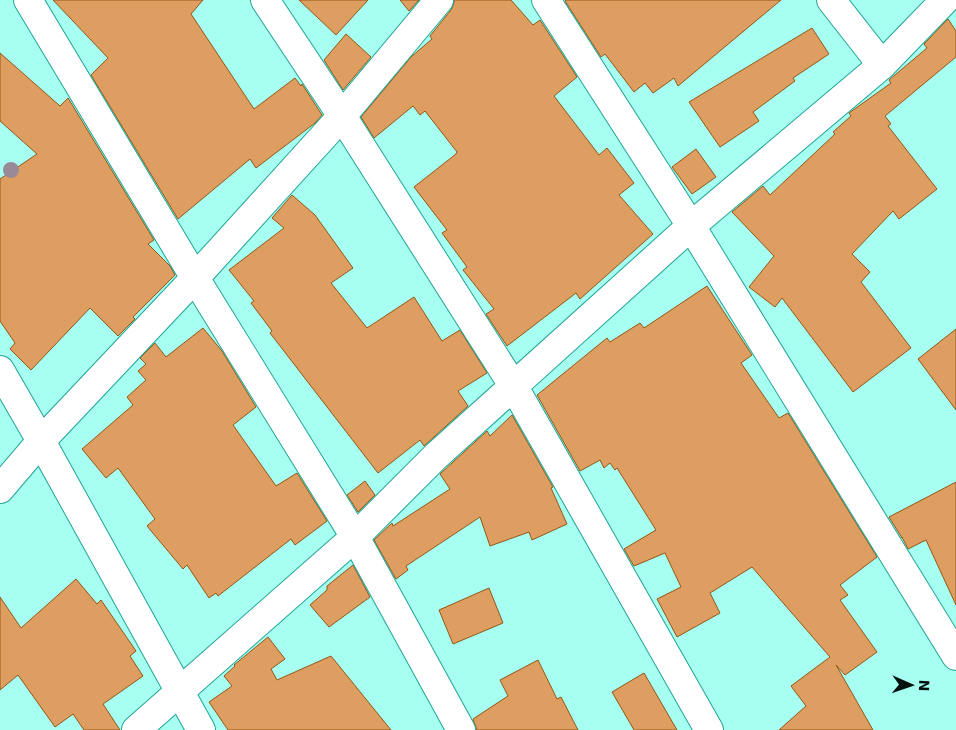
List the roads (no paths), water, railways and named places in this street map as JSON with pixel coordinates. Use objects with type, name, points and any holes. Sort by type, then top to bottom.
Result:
[{"type":"street","points":[[28,0],[195,278],[355,537],[461,730]]},
{"type":"street","points":[[265,0],[342,116],[514,387],[709,730]]},
{"type":"street","points":[[0,489],[41,441],[195,278],[342,116],[439,0]]},
{"type":"street","points":[[546,0],[691,226],[956,656]]},
{"type":"street","points":[[831,0],[882,66]]},
{"type":"street","points":[[136,730],[355,537],[436,456],[691,226],[882,66],[945,0]]},
{"type":"street","points":[[0,370],[201,730]]}]
